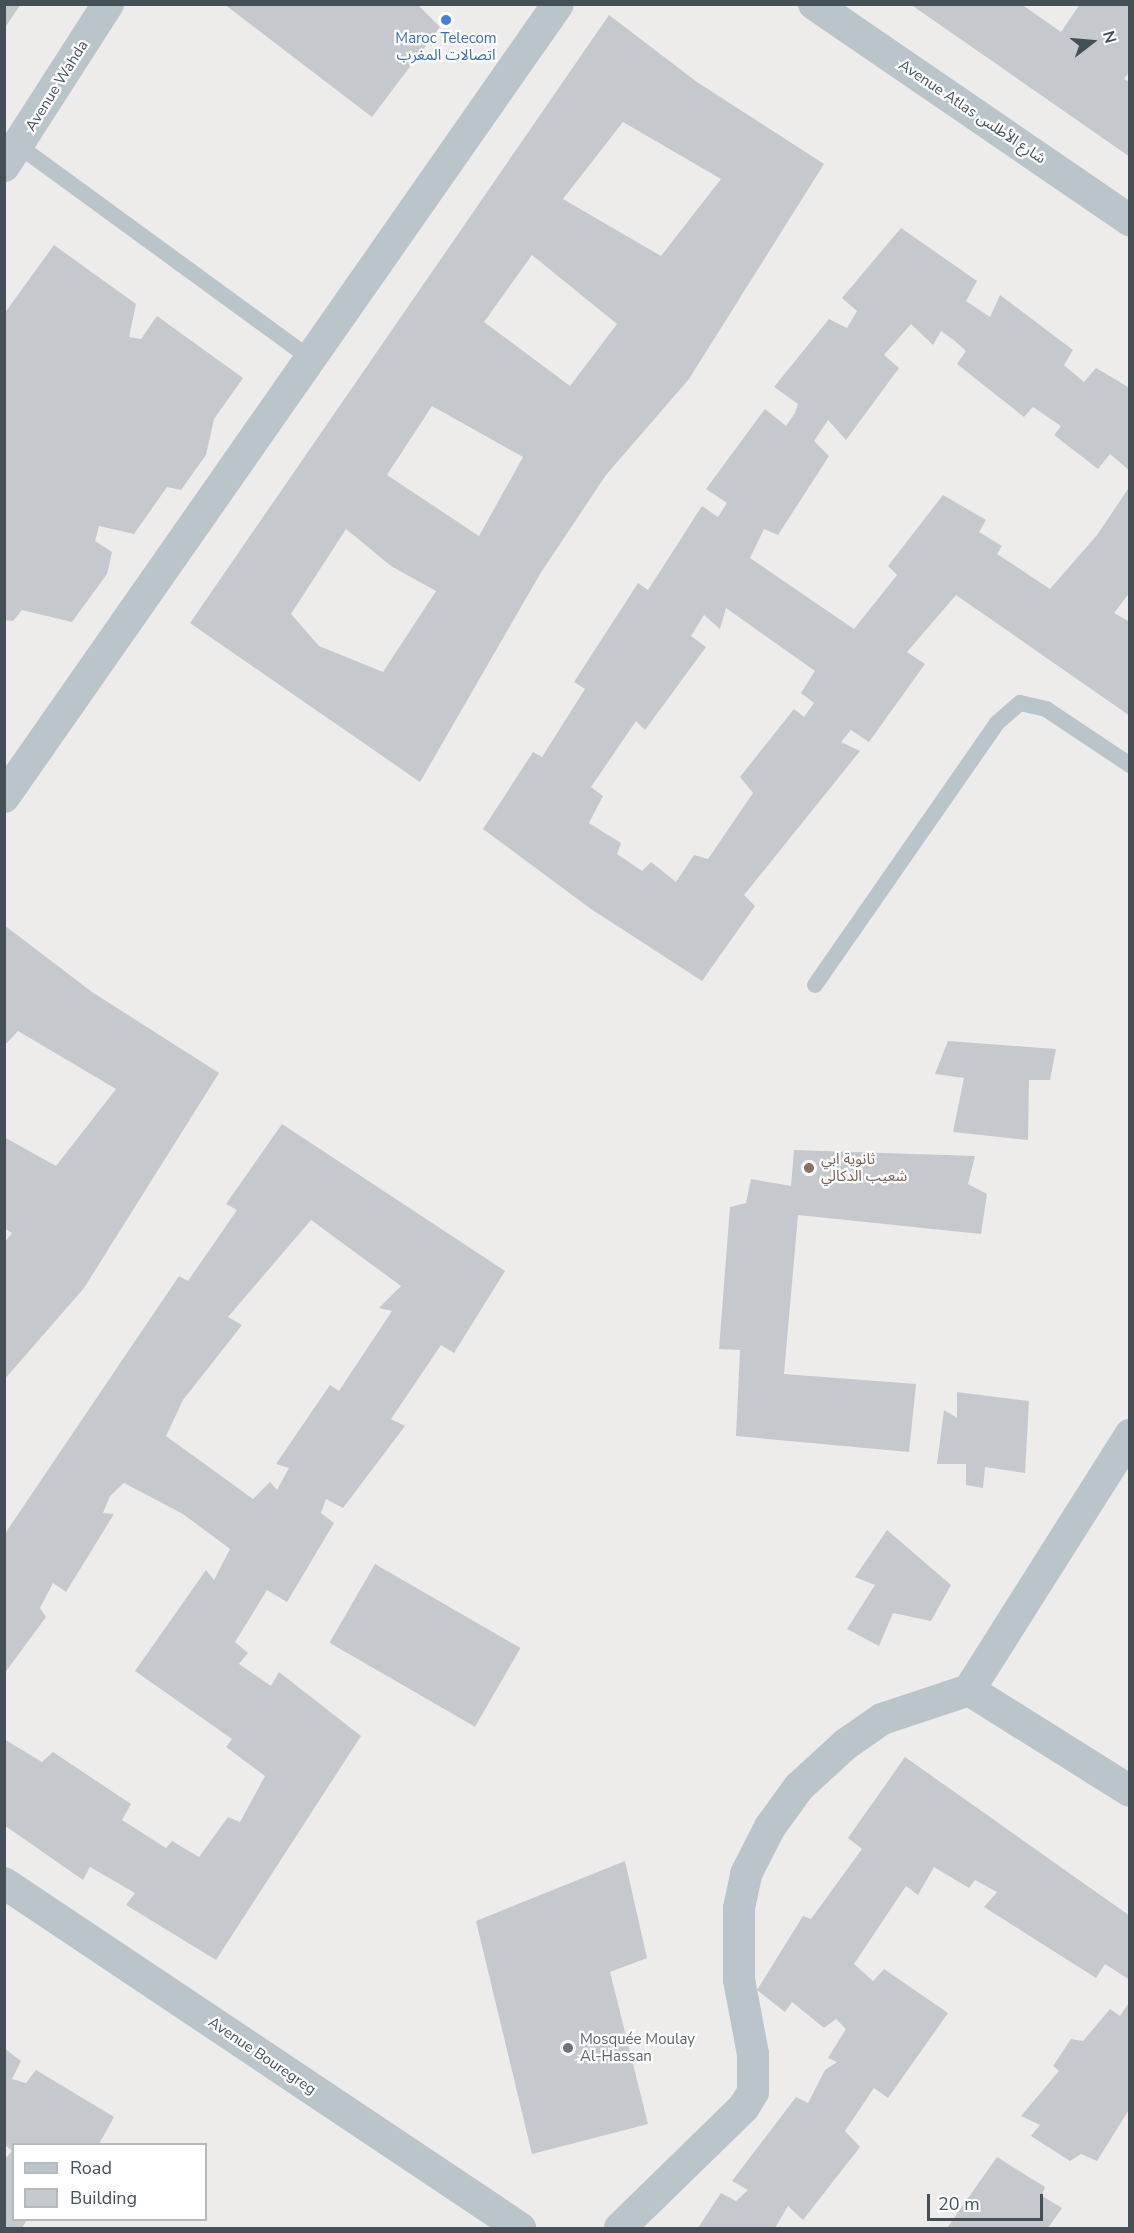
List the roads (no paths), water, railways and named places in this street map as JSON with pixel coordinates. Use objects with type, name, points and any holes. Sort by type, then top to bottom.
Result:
[{"type":"street","name":"Avenue Wahda","points":[[12,156],[108,4]]},
{"type":"street","points":[[4,797],[314,361],[558,4]]},
{"type":"street","name":"Avenue Atlas شارع الأطلس","points":[[814,4],[1130,220]]},
{"type":"street","points":[[620,2229],[744,2107],[753,2092],[753,2054],[739,1980],[739,1908],[746,1874],[770,1827],[799,1787],[846,1744],[882,1719],[969,1690],[1130,1435]]},
{"type":"street","points":[[969,1690],[1130,1791]]},
{"type":"street","name":"Avenue Bouregreg","points":[[4,1883],[520,2229]]},
{"type":"lane","points":[[12,156],[314,361]]},
{"type":"lane","points":[[815,985],[997,723],[1020,703],[1046,709],[1130,765]]},
{"type":"place","name":"Maroc Telecom اتصالات المغرب","points":[[446,20]]},
{"type":"place","name":"ثانوية ابي شعيب الدكالي","points":[[809,1168]]},
{"type":"place","name":"Mosquée Moulay Al-Hassan","points":[[568,2048]]}]
